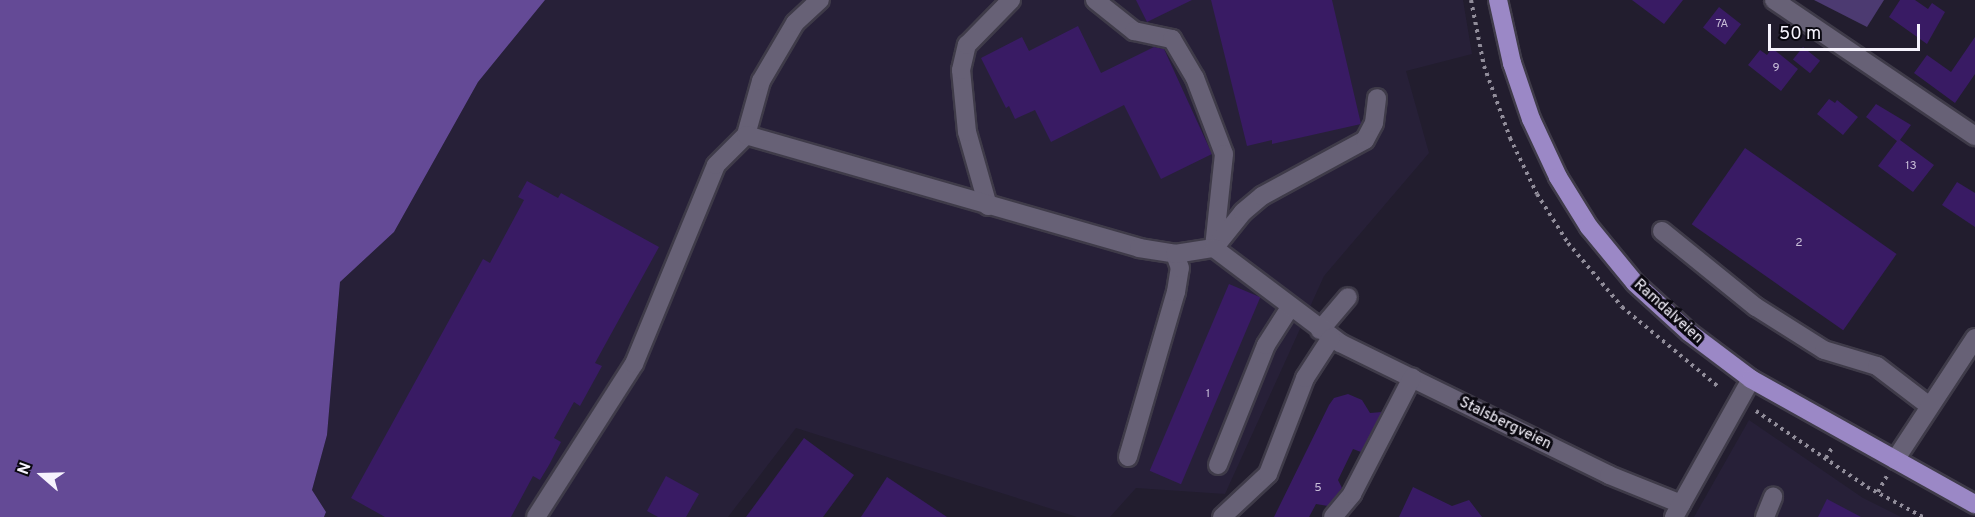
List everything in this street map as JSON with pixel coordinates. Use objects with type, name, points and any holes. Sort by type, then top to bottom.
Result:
[{"type":"main road","name":"Ramdalveien","points":[[1498,0],[1512,63],[1531,119],[1558,177],[1589,227],[1635,283],[1690,333],[1751,378],[1975,504]]},
{"type":"street","points":[[536,517],[634,364],[716,165],[746,135],[761,81],[795,23],[820,0]]},
{"type":"street","points":[[988,206],[967,132],[962,64],[967,45],[977,31],[1011,0]]},
{"type":"street","points":[[1095,0],[1134,31],[1172,39],[1195,78],[1224,154],[1214,248]]},
{"type":"street","points":[[1774,0],[1975,136]]},
{"type":"street","points":[[746,135],[809,150],[988,206],[1138,248],[1175,254],[1214,248],[1243,212],[1262,196],[1365,140],[1374,123],[1377,98]]},
{"type":"street","points":[[1662,231],[1756,308],[1824,350],[1877,366],[1928,405]]},
{"type":"street","name":"Stalsbergveien","points":[[1214,248],[1289,309],[1325,334],[1678,511],[1751,378]]},
{"type":"street","points":[[1128,457],[1176,292],[1180,268],[1175,254]]},
{"type":"street","points":[[1223,516],[1268,474],[1305,378],[1325,334],[1348,297]]},
{"type":"street","points":[[1218,465],[1266,345],[1289,309]]},
{"type":"street","points":[[1895,460],[1928,405],[1973,344]]},
{"type":"street","points":[[1333,517],[1352,494],[1412,378]]},
{"type":"street","points":[[1765,517],[1773,497]]},
{"type":"path","points":[[1756,411],[1826,458],[1923,517]]},
{"type":"path","points":[[1826,458],[1834,445]]},
{"type":"shaded area","points":[[0,0],[545,0],[478,82],[394,232],[340,282],[327,435],[312,490],[326,512],[324,517],[0,517]]},
{"type":"shaded area","points":[[545,0],[1463,0],[1472,54],[1406,71],[1429,153],[1324,276],[1225,494],[1136,488],[1110,517],[1077,517],[796,428],[728,517],[324,517],[326,512],[312,490],[327,435],[340,282],[394,232],[478,82]]},
{"type":"shaded area","points":[[1814,0],[1884,0],[1867,27]]},
{"type":"shaded area","points":[[1749,420],[1863,498],[1901,517],[1694,517]]},
{"type":"building","points":[[1136,0],[1192,0],[1147,22]]},
{"type":"building","points":[[1211,0],[1332,0],[1361,124],[1272,144],[1272,140],[1247,146]]},
{"type":"building","points":[[1632,0],[1683,0],[1664,24]]},
{"type":"building","points":[[1900,0],[1915,0],[1928,9],[1932,3],[1945,12],[1927,44],[1889,17]]},
{"type":"building","points":[[1719,7],[1741,24],[1725,45],[1703,27]]},
{"type":"building","points":[[1078,26],[1101,73],[1154,47],[1164,49],[1212,154],[1161,179],[1124,105],[1051,142],[1035,110],[1015,119],[1009,106],[1006,108],[981,58],[1022,37],[1029,51]]},
{"type":"building","points":[[1975,37],[1975,74],[1955,103],[1914,73],[1927,55],[1951,72]]},
{"type":"building","points":[[1803,47],[1820,61],[1810,73],[1793,59]]},
{"type":"building","points":[[1772,48],[1798,69],[1781,91],[1748,65],[1760,50],[1767,55]]},
{"type":"building","points":[[1829,99],[1835,103],[1837,100],[1858,117],[1843,135],[1817,114]]},
{"type":"building","points":[[1876,104],[1911,125],[1900,140],[1934,165],[1913,192],[1878,166],[1897,141],[1866,117]]},
{"type":"building","points":[[1745,148],[1897,254],[1843,330],[1692,224]]},
{"type":"building","points":[[527,181],[558,198],[561,193],[659,247],[595,363],[602,366],[580,406],[574,402],[554,438],[561,442],[549,465],[540,480],[533,476],[511,517],[385,517],[351,498],[483,259],[490,263],[524,200],[518,197]]},
{"type":"building","points":[[1957,182],[1975,193],[1975,227],[1942,205]]},
{"type":"building","points":[[1229,284],[1260,297],[1181,484],[1150,471]]},
{"type":"building","points":[[1348,394],[1362,400],[1370,413],[1382,412],[1361,452],[1353,449],[1338,480],[1342,488],[1328,506],[1316,504],[1309,517],[1274,517],[1329,405],[1334,398]]},
{"type":"building","points":[[804,438],[854,475],[823,517],[746,517]]},
{"type":"building","points":[[666,476],[699,494],[686,517],[658,517],[647,511]]},
{"type":"building","points":[[887,477],[947,517],[861,517]]},
{"type":"building","points":[[1413,487],[1452,506],[1469,500],[1482,517],[1399,517]]},
{"type":"building","points":[[1827,499],[1861,517],[1818,517]]}]
